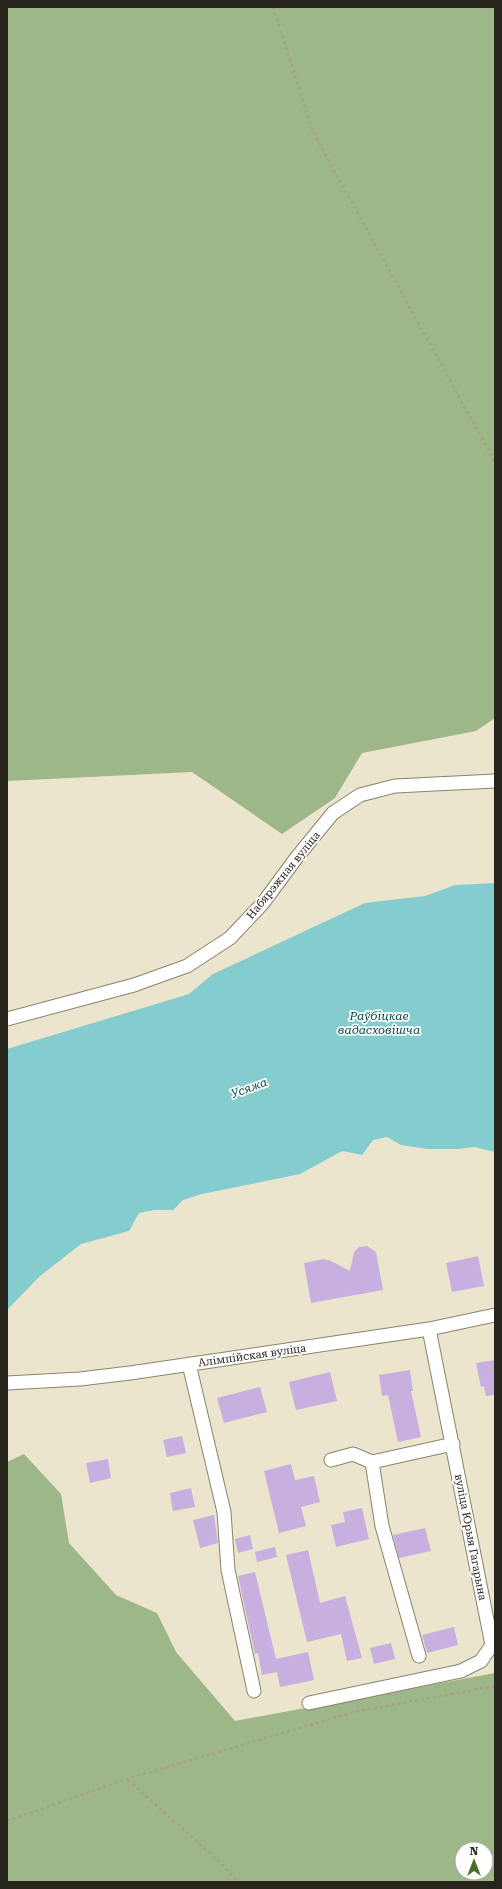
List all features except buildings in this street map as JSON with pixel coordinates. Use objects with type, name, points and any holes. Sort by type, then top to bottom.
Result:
[{"type":"street","name":"Набярэжная вуліца","points":[[7,1019],[134,985],[187,966],[230,938],[263,903],[297,857],[333,813],[360,795],[395,786],[495,780]]},
{"type":"street","name":"Алімпійская вуліца","points":[[7,1383],[95,1377],[429,1330],[495,1316]]},
{"type":"street","name":"вуліца Юрыя Гагарына","points":[[309,1703],[461,1671],[481,1661],[492,1645],[429,1330]]},
{"type":"street","points":[[189,1364],[224,1512],[228,1570],[254,1691]]},
{"type":"street","points":[[331,1460],[353,1454],[372,1462],[453,1444]]},
{"type":"street","points":[[372,1462],[382,1526],[419,1656]]},
{"type":"path","points":[[273,7],[313,132],[495,462]]},
{"type":"path","points":[[7,1822],[127,1779],[354,1712],[495,1686]]},
{"type":"path","points":[[127,1779],[224,1866],[237,1882]]},
{"type":"green space","points":[[7,7],[495,7],[495,718],[476,731],[362,753],[335,798],[282,834],[192,772],[7,781]]},
{"type":"green space","points":[[24,1454],[61,1494],[69,1543],[116,1595],[157,1613],[176,1652],[235,1721],[495,1673],[495,1882],[7,1882],[7,1462]]},
{"type":"water","name":"Раўбіцкае вадасховішча","points":[[495,883],[495,1152],[474,1147],[458,1149],[427,1149],[401,1145],[387,1137],[373,1140],[362,1155],[342,1151],[300,1174],[202,1194],[183,1200],[173,1210],[154,1210],[139,1213],[129,1231],[81,1244],[40,1276],[7,1310],[7,1049],[189,994],[213,974],[365,903],[425,896],[455,885]]},
{"type":"water label","name":"Усяжа","points":[[249,1088]]}]
